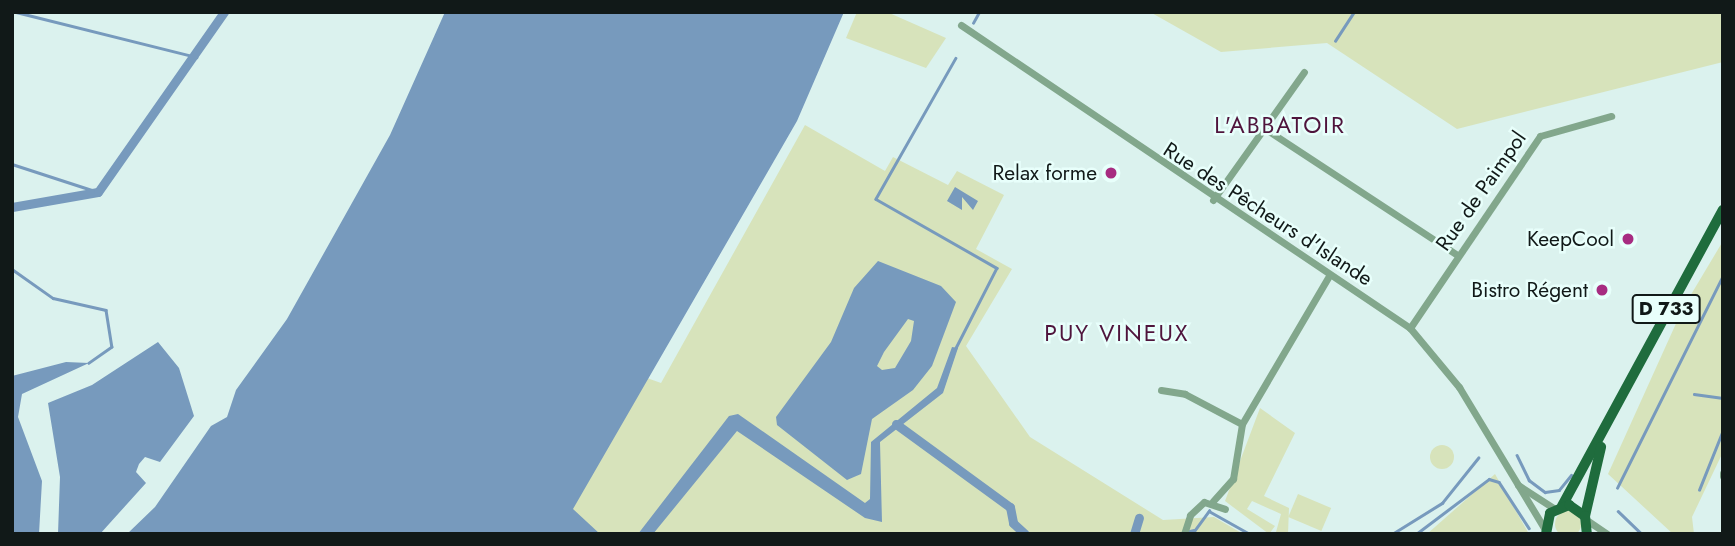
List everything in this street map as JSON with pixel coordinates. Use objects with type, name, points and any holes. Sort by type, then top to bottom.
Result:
[{"type":"main road","name":"D 733","points":[[1558,507],[1615,410],[1723,210]]},
{"type":"main road","name":"D 733","points":[[1587,518],[1615,410]]},
{"type":"main road","points":[[1546,532],[1558,507],[1587,518],[1587,534]]},
{"type":"street","name":"Rue des Pêcheurs d'Islande","points":[[961,25],[1213,200],[1410,328],[1459,387],[1509,476],[1546,532]]},
{"type":"street","points":[[1213,200],[1304,72]]},
{"type":"street","name":"Rue de Paimpol","points":[[1410,328],[1540,136],[1611,116]]},
{"type":"street","points":[[1264,128],[1457,256]]},
{"type":"street","points":[[1185,532],[1194,509],[1213,501],[1233,480],[1242,424],[1329,276]]},
{"type":"street","points":[[1161,390],[1185,394],[1242,424]]},
{"type":"street","name":"Rue des Pêcheurs d'Islande","points":[[1509,476],[1558,507]]},
{"type":"street","points":[[1213,501],[1225,509]]},
{"type":"street","points":[[1587,518],[1606,534]]},
{"type":"green space","points":[[857,12],[887,12],[946,38],[926,68],[846,38]]},
{"type":"green space","points":[[1150,12],[1723,12],[1723,62],[1457,129],[1327,43],[1221,52]]},
{"type":"green space","points":[[805,125],[885,171],[893,157],[948,185],[957,171],[1004,195],[976,249],[1012,269],[966,346],[1030,437],[1163,520],[1214,517],[1243,534],[540,534],[560,517],[647,378],[661,383]]},
{"type":"green space","points":[[1723,241],[1723,452],[1692,517],[1694,534],[1673,534],[1608,474],[1683,308]]},
{"type":"green space","points":[[1260,408],[1295,433],[1264,496],[1289,508],[1288,534],[1276,532],[1281,514],[1252,501],[1247,509],[1275,526],[1269,534],[1225,501]]},
{"type":"green space","points":[[1442,445],[1450,449],[1454,457],[1450,465],[1442,469],[1434,465],[1430,457],[1434,449]]},
{"type":"green space","points":[[1495,474],[1529,534],[1427,534]]},
{"type":"green space","points":[[1298,494],[1331,508],[1321,531],[1288,517]]},
{"type":"green space","points":[[1568,511],[1577,515],[1581,524],[1577,533],[1568,537],[1559,533],[1555,524],[1559,515]]},
{"type":"water","points":[[445,12],[844,12],[797,121],[573,509],[600,534],[127,534],[155,507],[211,426],[227,417],[236,390],[287,319],[390,135]]},
{"type":"water","points":[[955,187],[978,201],[973,210],[962,197],[962,210],[947,201]]},
{"type":"water","points":[[878,261],[941,286],[956,302],[932,366],[913,390],[872,419],[861,474],[847,480],[777,425],[776,417],[831,342],[854,288]],"holes":[[[908,319],[914,321],[911,341],[895,368],[882,370],[877,366],[884,352]]]},
{"type":"water","points":[[158,342],[179,368],[194,416],[160,462],[145,457],[139,464],[136,472],[146,483],[100,534],[58,534],[60,477],[48,403],[92,385]]},
{"type":"water","points":[[952,347],[958,348],[943,393],[880,442],[882,522],[865,518],[737,431],[653,534],[638,534],[729,416],[738,414],[865,503],[870,499],[871,442],[937,388]]},
{"type":"water","points":[[66,362],[89,363],[22,394],[18,417],[42,481],[39,534],[12,534],[12,376]]},
{"type":"waterway","points":[[16,12],[196,57]]},
{"type":"waterway","points":[[12,207],[98,192],[224,12]]},
{"type":"waterway","points":[[973,23],[979,12]]},
{"type":"waterway","points":[[1335,41],[1354,12]]},
{"type":"waterway","points":[[956,58],[876,199],[997,268],[956,348]]},
{"type":"waterway","points":[[12,164],[98,192]]},
{"type":"waterway","points":[[12,269],[53,298],[106,310],[112,347],[89,363]]},
{"type":"waterway","points":[[1617,488],[1723,275]]},
{"type":"waterway","points":[[1694,394],[1723,398]]},
{"type":"waterway","points":[[896,424],[1010,507],[1013,523],[1025,534]]},
{"type":"waterway","points":[[1699,490],[1723,430]]},
{"type":"waterway","points":[[1517,455],[1529,480],[1545,492],[1559,490],[1571,475]]},
{"type":"waterway","points":[[1392,534],[1442,503],[1478,458]]},
{"type":"waterway","points":[[1416,534],[1489,479],[1499,482],[1529,528]]},
{"type":"waterway","points":[[1192,534],[1209,511],[1250,534]]},
{"type":"waterway","points":[[1618,511],[1642,534]]},
{"type":"waterway","points":[[1134,534],[1139,518]]},
{"type":"waterway","points":[[1177,534],[1194,530]]},
{"type":"place","name":"Relax forme","points":[[1111,173]]},
{"type":"place","name":"KeepCool","points":[[1628,239]]},
{"type":"place","name":"Bistro Régent","points":[[1602,290]]},
{"type":"district","name":"L'ABBATOIR","points":[[1280,125]]},
{"type":"district","name":"PUY VINEUX","points":[[1117,333]]}]
